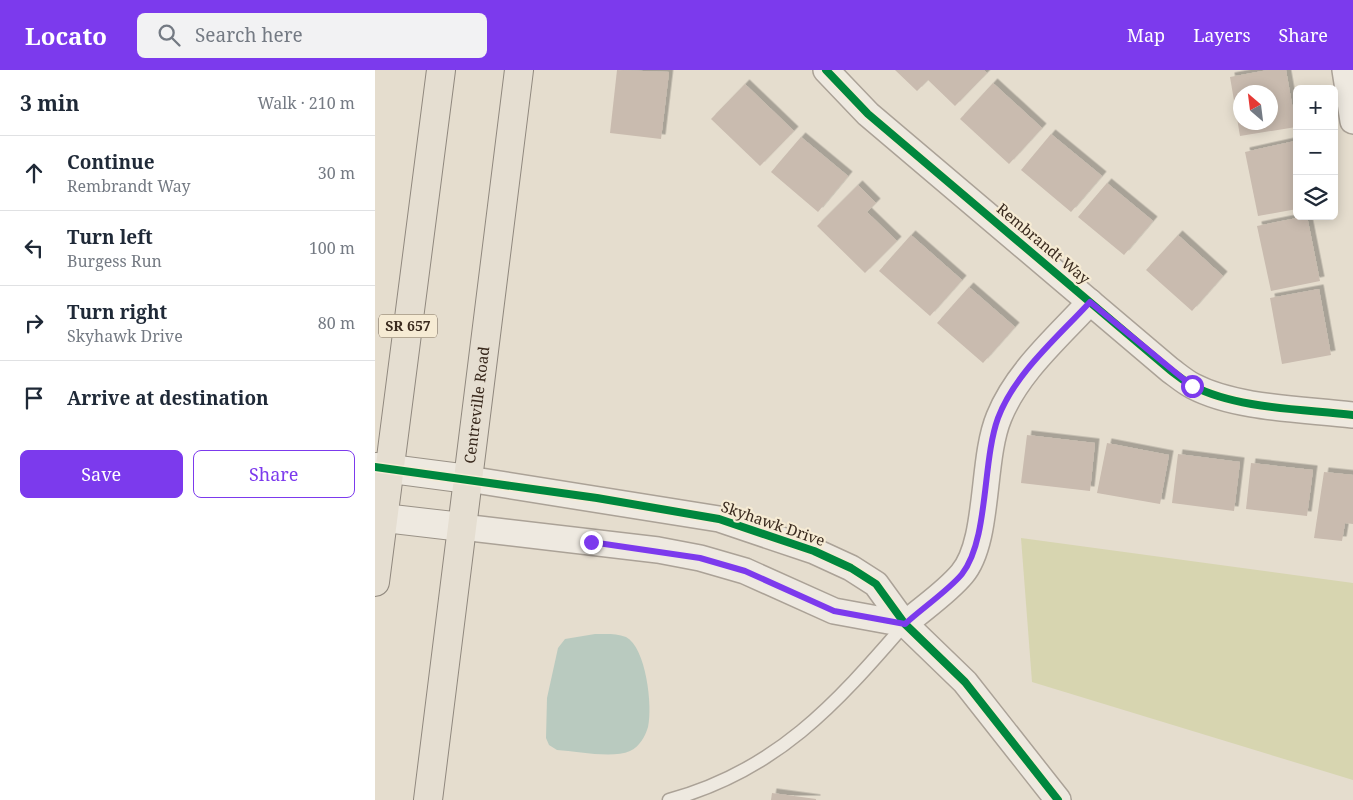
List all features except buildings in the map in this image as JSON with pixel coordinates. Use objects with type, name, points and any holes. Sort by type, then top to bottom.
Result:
[{"type":"main road","name":"SR 657","points":[[375,582],[382,468],[441,70]]},
{"type":"main road","name":"Centreville Road","points":[[428,800],[519,70]]},
{"type":"street","name":"Rembrandt Way","points":[[826,70],[868,114],[1192,386],[1221,396],[1251,403],[1353,415]]},
{"type":"street","points":[[1345,70],[1353,121]]},
{"type":"street","points":[[379,518],[658,550],[700,558],[745,571],[834,611],[905,624],[963,573],[979,532],[992,439],[1011,390],[1090,302]]},
{"type":"street","name":"Skyhawk Drive","points":[[382,468],[469,479],[719,519],[813,551],[851,568],[876,584],[905,624],[965,682],[1058,800]]},
{"type":"lane","points":[[669,800],[695,793],[727,779],[762,760],[814,722],[849,688],[905,624]]},
{"type":"shaded area","points":[[1021,538],[1353,583],[1353,780],[1032,682]]},
{"type":"shaded area","points":[[595,634],[611,634],[626,637],[639,652],[643,665],[649,692],[648,727],[639,744],[630,751],[623,753],[604,754],[557,750],[549,745],[546,738],[547,698],[558,648],[565,639]]},
{"type":"cycle path","points":[[826,70],[868,114],[1187,383],[1210,394],[1250,404],[1353,415]]},
{"type":"cycle path","points":[[375,467],[597,498],[719,519],[814,551],[851,568],[876,584],[905,624],[965,682],[1058,800]]},
{"type":"route","points":[[591,542],[658,550],[700,558],[745,571],[834,611],[905,624],[963,573],[974,549],[979,532],[992,439],[998,418],[1011,390],[1090,302],[1170,370],[1192,386]]}]
